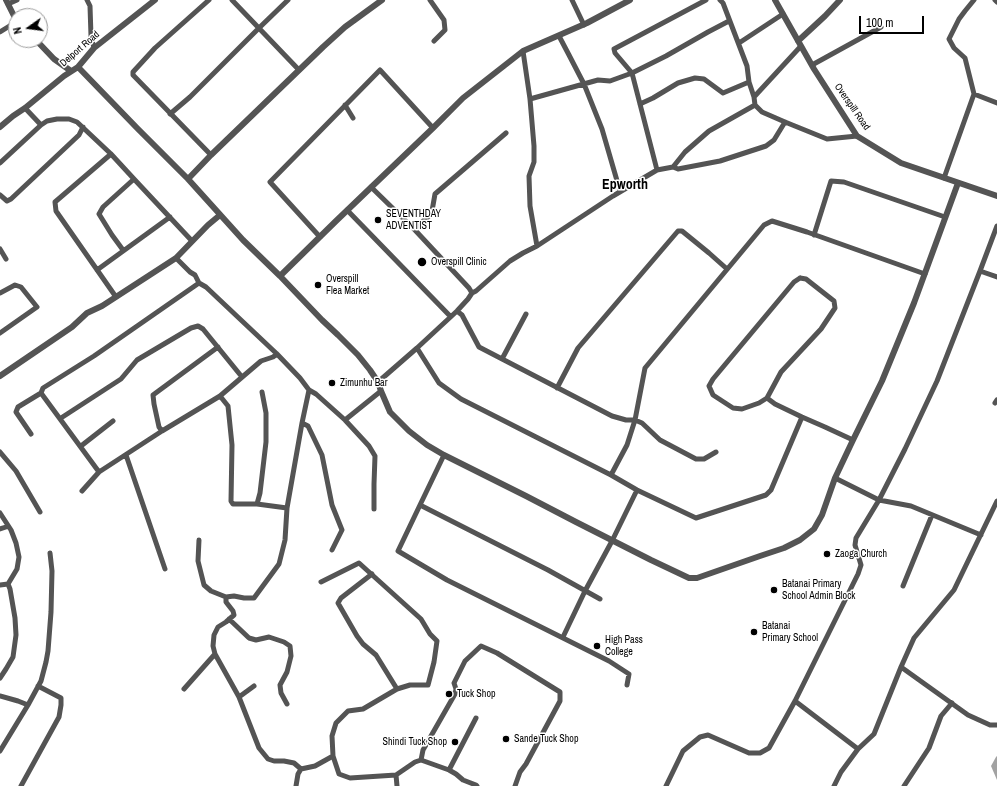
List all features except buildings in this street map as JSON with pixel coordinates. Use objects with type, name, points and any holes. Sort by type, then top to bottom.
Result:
[{"type":"street","points":[[7,2],[18,0]]},
{"type":"street","points":[[87,0],[90,6],[94,48]]},
{"type":"street","name":"Delport Road","points":[[0,127],[70,71],[78,67],[94,48],[155,0]]},
{"type":"street","points":[[209,0],[155,48],[133,72],[133,76],[211,155]]},
{"type":"street","points":[[232,0],[299,70]]},
{"type":"street","points":[[170,114],[190,97],[288,0]]},
{"type":"street","points":[[188,180],[211,155],[341,31],[382,0]]},
{"type":"street","points":[[430,0],[444,20],[445,30],[434,41]]},
{"type":"street","points":[[572,0],[584,25]]},
{"type":"street","points":[[280,276],[463,98],[524,51],[584,25],[630,0]]},
{"type":"street","points":[[657,170],[632,73],[615,53],[614,49],[706,0]]},
{"type":"street","points":[[720,0],[723,3],[747,66],[749,82],[755,105],[762,112],[827,139],[857,136]]},
{"type":"street","name":"Overspill Road","points":[[775,0],[812,65],[857,136],[901,163],[997,196]]},
{"type":"street","points":[[754,97],[799,43],[840,0]]},
{"type":"street","points":[[944,178],[974,94],[965,58],[954,48],[949,39],[959,19],[974,0]]},
{"type":"street","points":[[739,43],[783,14]]},
{"type":"street","points":[[530,99],[598,80],[610,82],[666,56],[729,21]]},
{"type":"street","points":[[812,65],[881,27]]},
{"type":"street","points":[[559,36],[584,84],[602,129],[620,192]]},
{"type":"street","points":[[44,48],[54,59],[70,71]]},
{"type":"street","points":[[524,51],[534,146],[534,162],[529,176],[530,206],[536,246]]},
{"type":"street","points":[[78,67],[358,356],[378,382],[387,408],[394,417],[416,437],[444,455],[612,541],[689,578],[696,578],[784,548],[800,540],[814,529],[825,508],[835,478],[882,381],[925,274],[958,183]]},
{"type":"street","points":[[320,237],[270,182],[380,70],[433,128]]},
{"type":"street","points":[[640,104],[678,83],[695,78],[704,80],[723,93],[749,82]]},
{"type":"street","points":[[974,94],[997,103]]},
{"type":"street","points":[[345,105],[353,118]]},
{"type":"street","points":[[378,382],[417,348],[468,299],[472,293],[510,261],[657,170],[673,166],[685,152],[709,131],[755,105]]},
{"type":"street","points":[[25,108],[41,124]]},
{"type":"street","points":[[0,163],[41,124],[57,119],[68,119],[77,122],[111,154],[192,241]]},
{"type":"street","points":[[673,166],[678,169],[720,161],[766,146],[774,140],[785,122]]},
{"type":"street","points":[[0,195],[7,201],[11,199],[79,135],[83,127]]},
{"type":"street","points":[[414,229],[429,216],[432,211],[435,194],[506,133]]},
{"type":"street","points":[[111,154],[54,202],[56,211],[116,297]]},
{"type":"street","points":[[123,250],[99,214],[103,207],[134,179]]},
{"type":"street","points":[[814,235],[831,181],[844,182],[945,217]]},
{"type":"street","points":[[371,187],[414,229],[472,293]]},
{"type":"street","points":[[347,210],[450,316]]},
{"type":"street","points":[[0,376],[72,327],[87,313],[102,306],[176,258],[220,215]]},
{"type":"street","points":[[97,270],[170,217]]},
{"type":"street","points":[[611,475],[627,445],[635,420],[645,368],[764,225],[772,221],[925,274]]},
{"type":"street","points":[[666,786],[683,751],[700,737],[708,735],[749,753],[760,753],[769,748],[795,701],[858,574],[861,565],[855,545],[856,538],[879,500],[937,381],[997,226]]},
{"type":"street","points":[[557,388],[578,348],[678,231],[682,231],[727,269]]},
{"type":"street","points":[[0,249],[6,259]]},
{"type":"street","points":[[176,258],[195,275],[198,283],[206,287],[276,354],[310,390],[345,420],[369,446],[375,456],[374,509]]},
{"type":"street","points":[[980,271],[997,277]]},
{"type":"street","points":[[800,278],[806,279],[834,301],[835,308],[821,330],[781,372],[767,398],[759,403],[742,409],[733,408],[713,395],[710,386],[713,379],[794,282],[800,278]]},
{"type":"street","points":[[31,434],[16,412],[18,407],[41,393],[43,388],[94,356],[198,283]]},
{"type":"street","points":[[0,293],[15,285],[21,287],[37,307],[0,333]]},
{"type":"street","points":[[457,310],[462,315],[479,347],[612,416],[626,420],[635,420],[642,423],[660,440],[696,459],[704,459],[716,452]]},
{"type":"street","points":[[502,359],[526,314]]},
{"type":"street","points":[[60,418],[121,379],[137,360],[191,328],[198,326],[203,329],[242,377]]},
{"type":"street","points":[[162,431],[159,427],[153,395],[218,347]]},
{"type":"street","points":[[417,348],[439,383],[461,400],[611,475],[637,490],[696,518],[766,494],[771,490],[802,417]]},
{"type":"street","points":[[82,490],[99,472],[162,431],[220,396],[261,361],[273,357],[276,354]]},
{"type":"street","points":[[199,540],[198,561],[204,585],[211,591],[226,597],[234,596],[254,598],[279,564],[285,540],[287,508],[302,423],[310,390]]},
{"type":"street","points":[[345,420],[381,391]]},
{"type":"street","points":[[257,504],[260,493],[266,442],[266,413],[262,392]]},
{"type":"street","points":[[41,393],[99,472]]},
{"type":"street","points":[[220,396],[228,406],[232,445],[231,501],[233,504],[257,504],[287,508]]},
{"type":"street","points":[[767,398],[775,404],[853,440]]},
{"type":"street","points":[[81,446],[113,421]]},
{"type":"street","points":[[302,423],[308,426],[322,455],[332,505],[342,530],[332,550]]},
{"type":"street","points":[[0,452],[16,471],[40,512]]},
{"type":"street","points":[[126,455],[165,569]]},
{"type":"street","points":[[444,455],[398,551],[447,580],[609,661],[629,674],[627,685]]},
{"type":"street","points":[[835,478],[879,500],[911,506],[981,535]]},
{"type":"street","points":[[563,637],[637,490]]},
{"type":"street","points":[[834,786],[841,772],[858,749],[874,734],[914,638],[954,590],[996,504]]},
{"type":"street","points":[[420,505],[548,570],[600,599]]},
{"type":"street","points":[[0,513],[11,530],[19,557],[17,569],[8,584]]},
{"type":"street","points":[[903,586],[932,515]]},
{"type":"street","points":[[0,529],[8,526]]},
{"type":"street","points":[[0,751],[28,705],[43,673],[48,652],[51,612],[52,571],[50,553]]},
{"type":"street","points":[[321,582],[359,563],[421,619],[430,634],[437,641],[434,662],[428,685],[410,685],[396,689],[364,709],[348,711],[336,723],[332,736],[333,756],[339,774],[350,778],[396,775],[415,762],[421,760],[449,770],[463,780],[477,786]]},
{"type":"street","points":[[372,574],[341,598],[338,603],[357,636],[363,644],[376,655],[396,689]]},
{"type":"street","points":[[0,585],[8,584]]},
{"type":"street","points":[[0,678],[13,657],[16,635],[15,618],[8,584]]},
{"type":"street","points":[[226,597],[226,602],[233,611],[234,615],[226,622],[218,626],[214,634],[213,646],[215,654],[239,697],[259,748],[268,759],[294,763],[301,769]]},
{"type":"street","points":[[229,619],[249,638],[256,640],[269,637],[284,642],[290,646],[291,656],[287,672],[280,685],[281,693],[287,704]]},
{"type":"street","points":[[421,760],[423,750],[455,694],[456,689],[454,683],[465,661],[481,646],[497,653],[560,692],[560,701],[526,764],[520,772],[515,786]]},
{"type":"street","points":[[184,689],[215,654]]},
{"type":"street","points":[[901,667],[968,715],[990,725],[997,725]]},
{"type":"street","points":[[21,786],[59,716],[61,705],[61,698],[38,686]]},
{"type":"street","points":[[239,697],[254,686]]},
{"type":"street","points":[[0,696],[28,705]]},
{"type":"street","points":[[795,701],[858,749]]},
{"type":"street","points":[[904,786],[929,748],[941,716],[952,703]]},
{"type":"street","points":[[449,770],[476,718]]},
{"type":"street","points":[[296,786],[298,774],[301,769],[315,766],[333,756]]},
{"type":"street","points":[[396,775],[397,786]]},
{"type":"shaded area","points":[[997,756],[997,780],[991,766]]},
{"type":"place","name":"SEVENTHDAY ADVENTIST","points":[[378,220]]},
{"type":"place","name":"Overspill Clinic","points":[[422,262]]},
{"type":"place","name":"Overspill Flea Market","points":[[318,285]]},
{"type":"place","name":"Zimunhu Bar","points":[[332,383]]},
{"type":"place","name":"Zaoga Church","points":[[827,554]]},
{"type":"place","name":"Batanai Primary School Admin Block","points":[[774,590]]},
{"type":"place","name":"Batanai Primary School","points":[[754,632]]},
{"type":"place","name":"High Pass College","points":[[597,646]]},
{"type":"place","name":"Tuck Shop","points":[[449,694]]},
{"type":"place","name":"Sande Tuck Shop","points":[[506,739]]},
{"type":"place","name":"Shindi Tuck Shop","points":[[455,742]]},
{"type":"district","name":"Epworth","points":[[625,185]]}]
